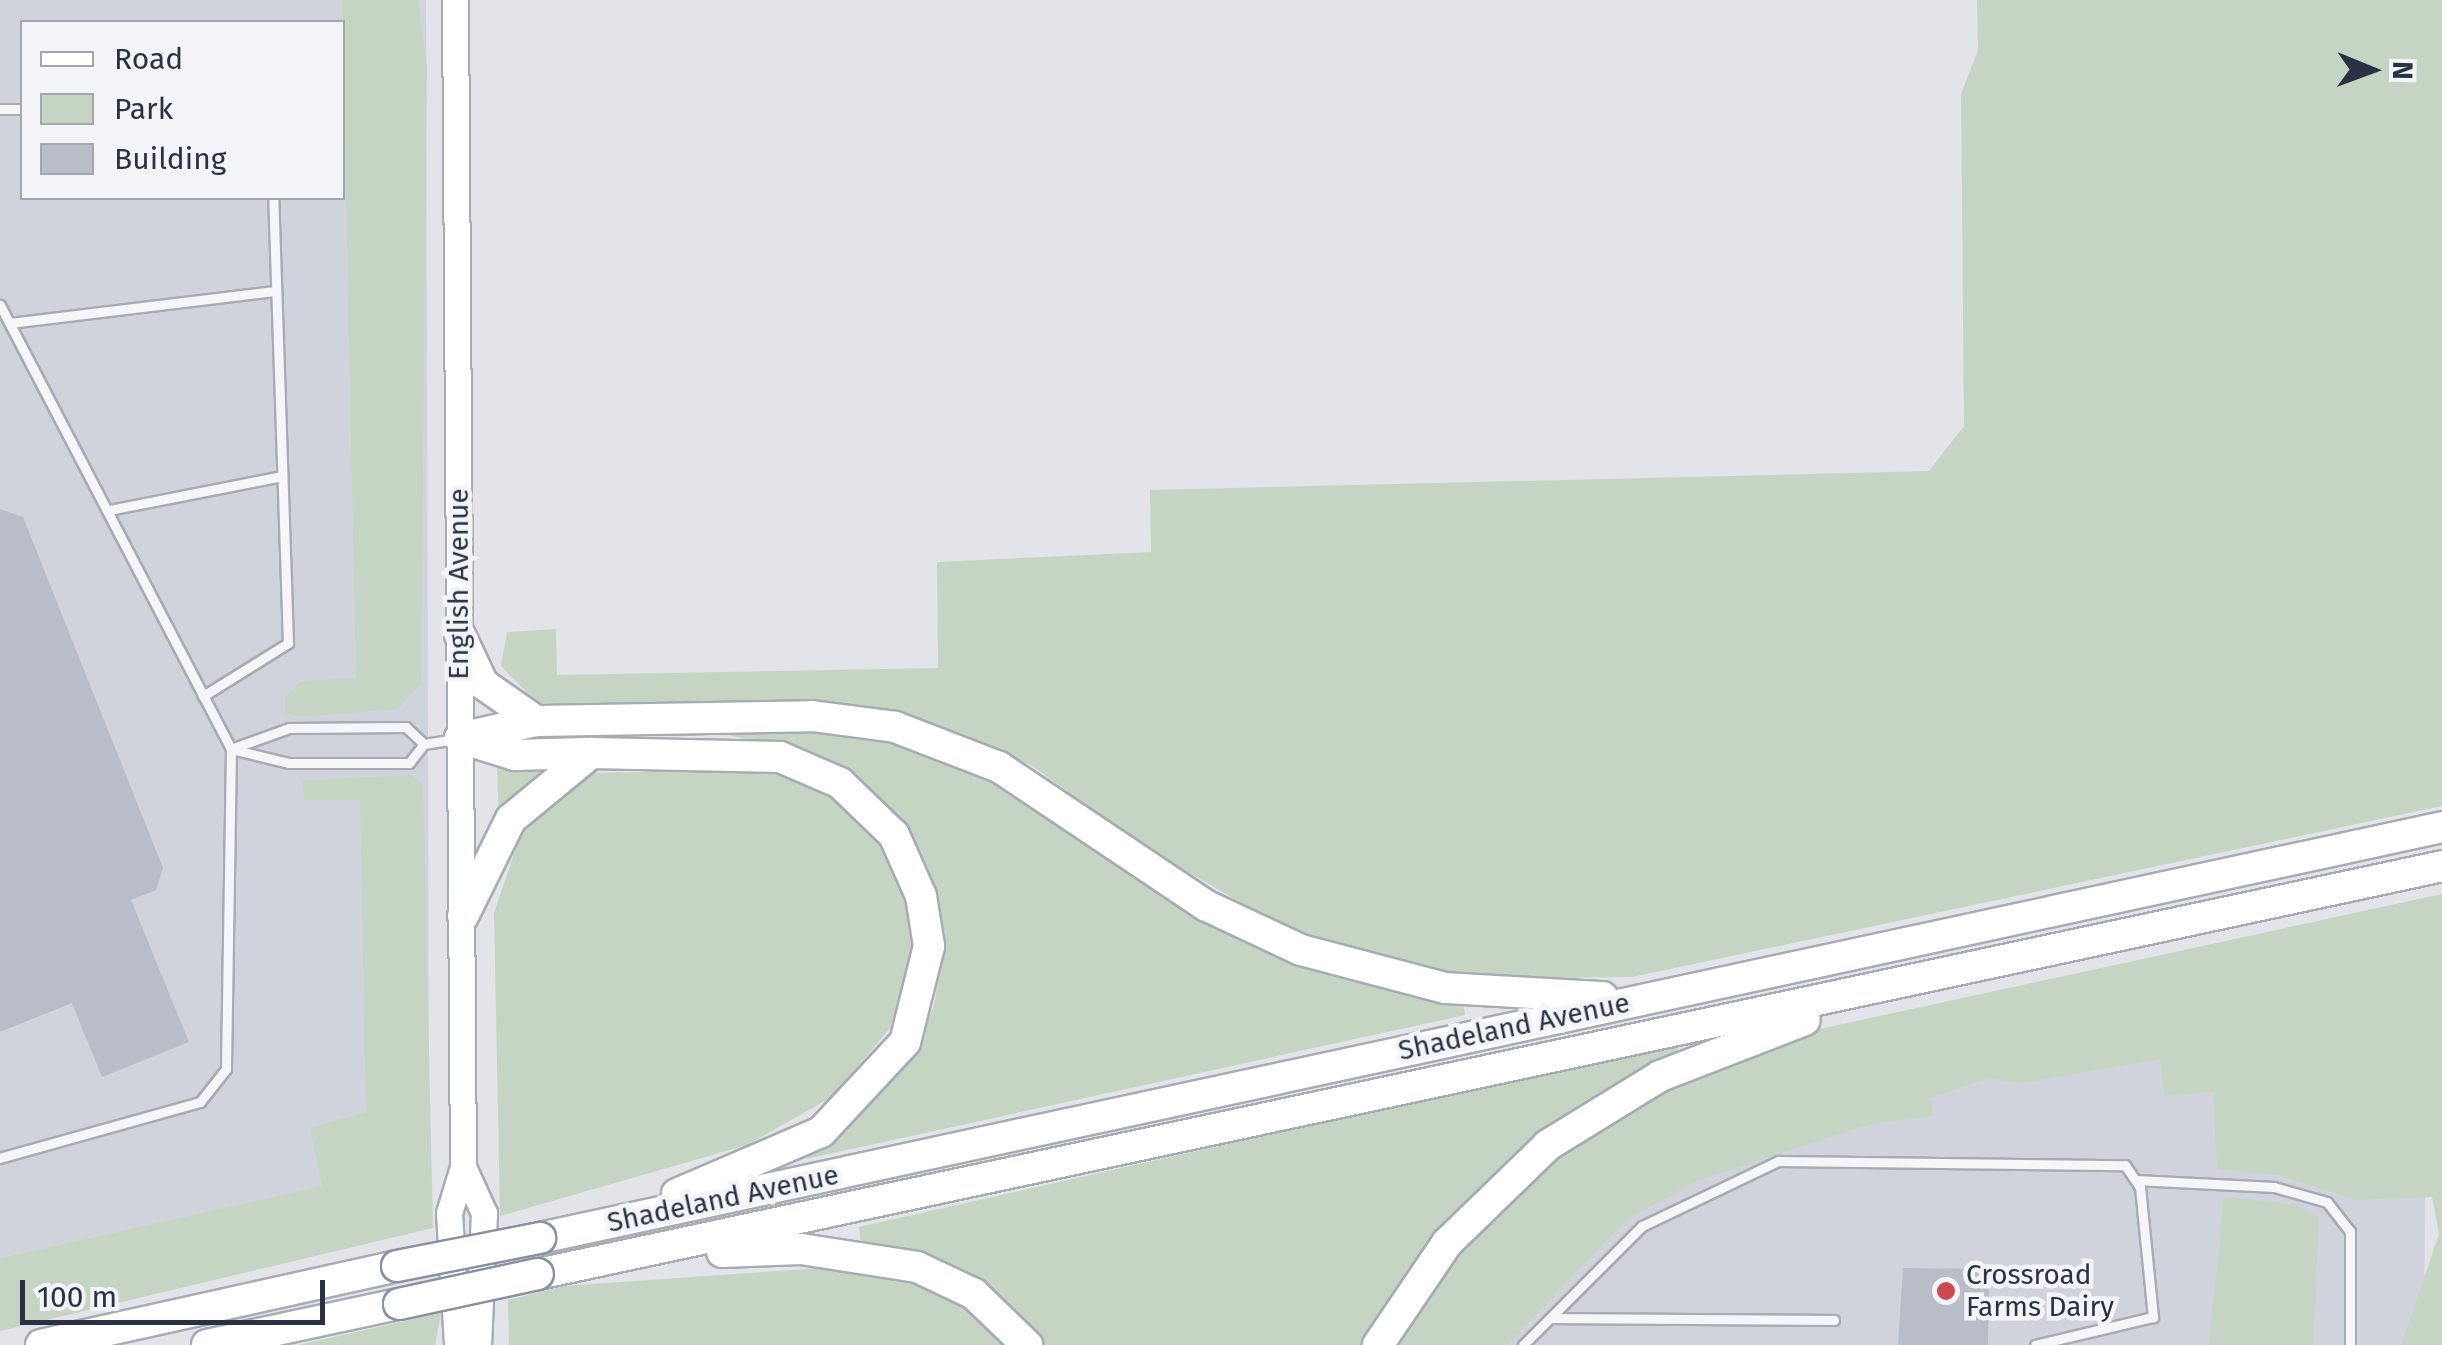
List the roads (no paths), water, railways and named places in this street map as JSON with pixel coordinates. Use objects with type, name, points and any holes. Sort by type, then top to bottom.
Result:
[{"type":"highway","points":[[460,634],[483,684],[536,721]]},
{"type":"highway","points":[[460,738],[536,721],[812,716],[913,732],[999,767],[1208,906],[1318,956],[1444,988],[1636,1000]]},
{"type":"highway","points":[[41,1345],[396,1266],[586,1229],[829,1126],[905,1042],[929,946],[921,896],[894,835],[824,774],[753,753],[515,754],[460,738]]},
{"type":"highway","points":[[463,916],[511,818],[591,753]]},
{"type":"highway","name":"Shadeland Avenue","points":[[586,1229],[2442,827]]},
{"type":"highway","name":"Shadeland Avenue","points":[[620,1258],[2442,866]]},
{"type":"highway","points":[[1378,1345],[1459,1229],[1572,1128],[1703,1057],[1905,982]]},
{"type":"highway","points":[[207,1345],[620,1258],[790,1248],[890,1260],[962,1286],[1027,1345]]},
{"type":"street","name":"English Avenue","points":[[455,0],[462,1167],[448,1213],[457,1345]]},
{"type":"street","name":"English Avenue","points":[[462,1167],[484,1213],[478,1345]]},
{"type":"lane","points":[[203,696],[288,643],[274,200]]},
{"type":"lane","points":[[10,323],[276,291]]},
{"type":"lane","points":[[0,305],[231,749],[226,1069],[200,1102],[0,1158]]},
{"type":"lane","points":[[109,510],[282,476]]},
{"type":"lane","points":[[231,749],[288,728],[406,727],[424,744]]},
{"type":"lane","points":[[231,749],[289,764],[409,763],[424,744],[460,738]]},
{"type":"lane","points":[[1523,1345],[1642,1226],[1778,1161],[2112,1164],[2136,1180],[2274,1187],[2327,1202],[2350,1232],[2350,1345]]},
{"type":"lane","points":[[2035,1345],[2153,1317],[2136,1180]]},
{"type":"lane","points":[[1550,1318],[1834,1320]]},
{"type":"place","name":"Crossroad Farms Dairy","points":[[1946,1291]]}]
